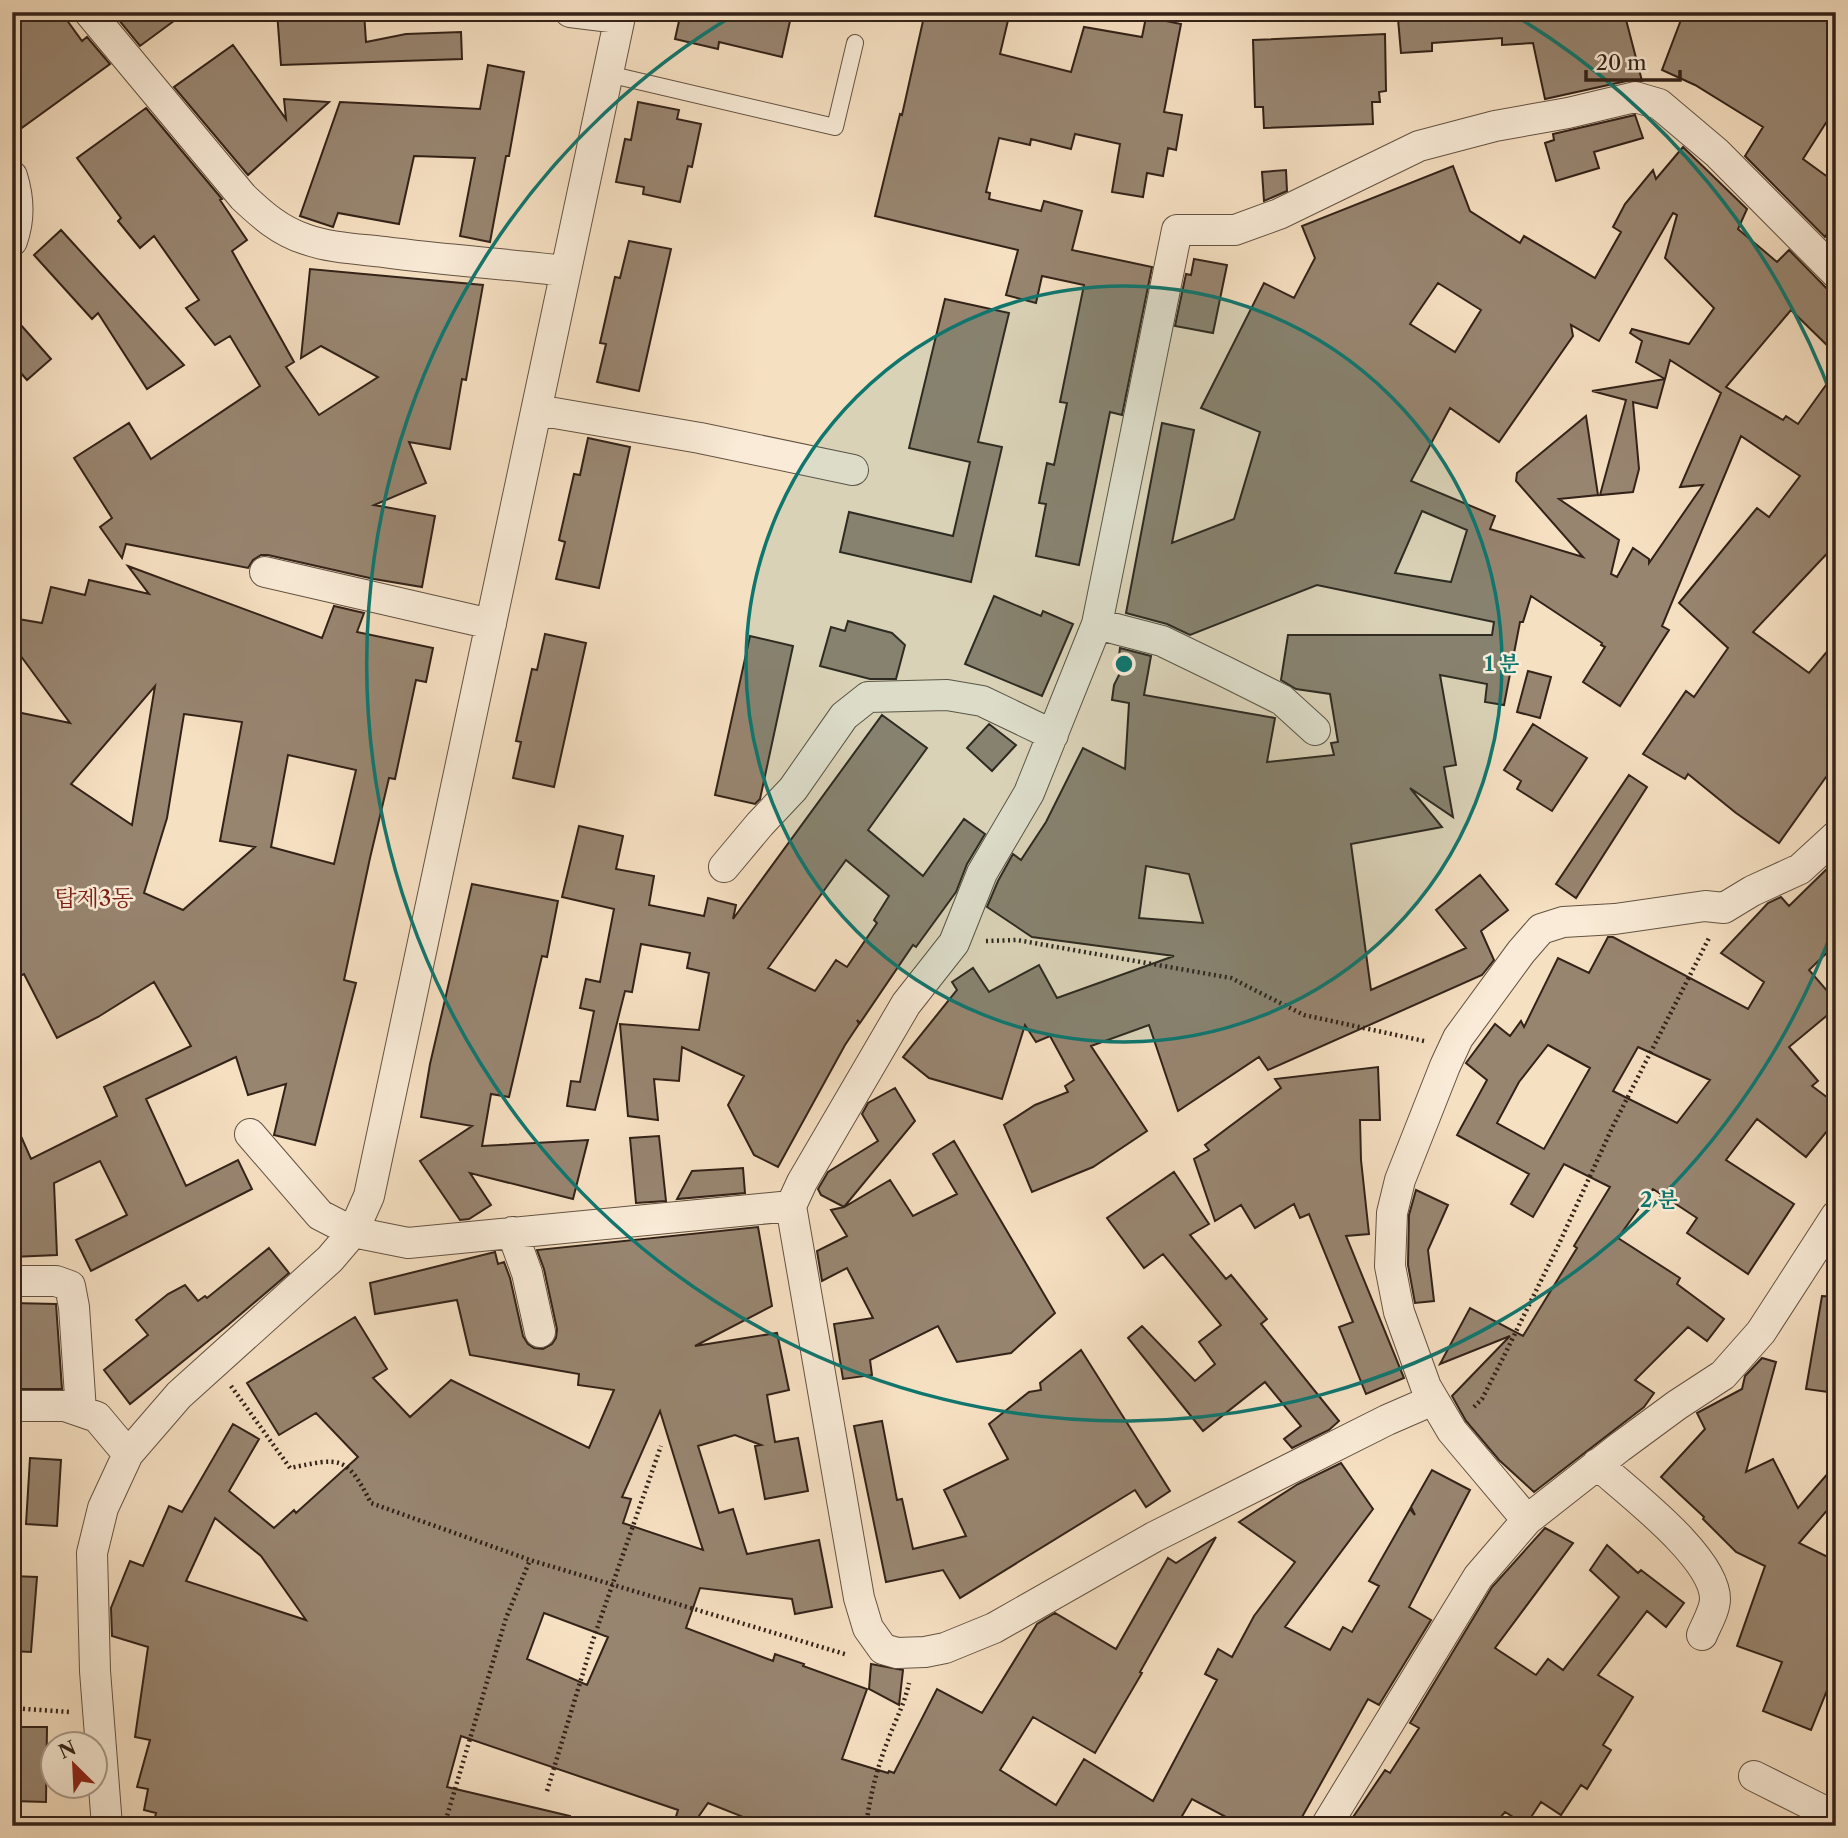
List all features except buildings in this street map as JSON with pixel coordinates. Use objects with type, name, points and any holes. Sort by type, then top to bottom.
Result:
[{"type":"street","points":[[89,12],[243,197],[267,219],[283,229],[305,240],[338,246],[479,264],[566,271]]},
{"type":"street","points":[[107,1826],[92,1553],[103,1508],[128,1454],[179,1395],[330,1259],[353,1233],[369,1196],[620,15],[570,12]]},
{"type":"street","points":[[1433,1400],[1154,1537],[994,1628],[945,1648],[897,1653],[883,1649],[868,1628],[859,1598],[792,1206],[802,1182],[906,1004],[954,943],[982,873],[1029,793],[1097,624],[1177,230],[1235,230],[1279,214],[1419,146],[1495,126],[1635,97],[1659,104],[1717,153],[1836,273]]},
{"type":"street","points":[[12,176],[19,207],[12,241]]},
{"type":"street","points":[[537,410],[700,438],[853,470]]},
{"type":"street","points":[[265,572],[491,624]]},
{"type":"street","points":[[1097,624],[1162,641],[1224,671],[1282,700],[1315,730]]},
{"type":"street","points":[[724,867],[793,789],[844,716],[868,697],[947,695],[982,701],[1053,735]]},
{"type":"street","points":[[1527,1520],[1452,1431],[1433,1400],[1399,1312],[1390,1266],[1392,1213],[1400,1180],[1453,1048],[1521,951],[1541,929],[1563,922],[1615,919],[1705,906],[1724,908],[1752,891],[1800,869],[1836,836]]},
{"type":"street","points":[[250,1134],[320,1215],[353,1233],[408,1242],[792,1206]]},
{"type":"street","points":[[1326,1826],[1478,1577],[1527,1520],[1677,1405],[1723,1376],[1761,1332],[1836,1216]]},
{"type":"street","points":[[512,1232],[527,1273],[540,1332]]},
{"type":"street","points":[[12,1280],[55,1281],[70,1286],[74,1307],[81,1411]]},
{"type":"street","points":[[12,1406],[65,1406],[97,1417],[128,1454]]},
{"type":"street","points":[[1597,1464],[1684,1544],[1708,1572],[1715,1600],[1702,1635]]},
{"type":"street","points":[[1754,1776],[1822,1810],[1836,1823]]},
{"type":"lane","points":[[608,74],[835,127],[855,43]]},
{"type":"path","points":[[1452,1431],[1482,1399],[1613,1126],[1724,908]]},
{"type":"path","points":[[954,943],[1017,940],[1231,978],[1304,1015],[1453,1048]]},
{"type":"path","points":[[213,1364],[244,1401],[290,1468],[332,1459],[347,1466],[372,1503],[530,1560],[853,1656],[883,1649]]},
{"type":"path","points":[[547,1791],[612,1584],[661,1446]]},
{"type":"path","points":[[444,1826],[506,1618],[530,1560]]},
{"type":"path","points":[[866,1826],[870,1796],[906,1696],[914,1652]]},
{"type":"path","points":[[12,1709],[99,1713]]},
{"type":"district","name":"탑제3동","points":[[94,898]]}]
